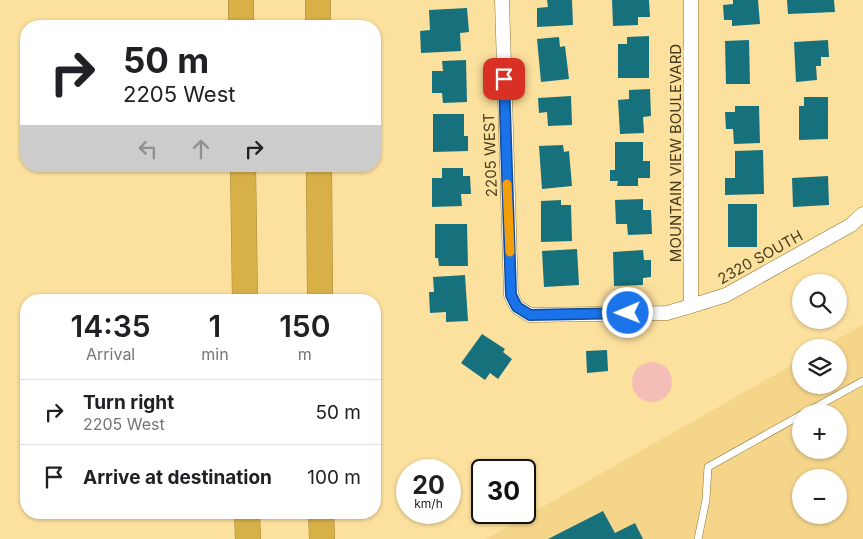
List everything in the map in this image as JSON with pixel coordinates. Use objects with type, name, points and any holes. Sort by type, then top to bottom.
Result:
[{"type":"highway","points":[[241,0],[241,20]]},
{"type":"highway","points":[[318,0],[318,20]]},
{"type":"highway","points":[[243,172],[244,294]]},
{"type":"highway","points":[[319,172],[320,294]]},
{"type":"highway","points":[[247,519],[248,539]]},
{"type":"highway","points":[[321,519],[322,539]]},
{"type":"street","name":"2205 WEST","points":[[502,0],[511,295],[517,307]]},
{"type":"street","name":"MOUNTAIN VIEW BOULEVARD","points":[[691,0],[691,306]]},
{"type":"street","name":"2320 SOUTH","points":[[517,307],[530,315],[667,313],[726,295],[851,225],[863,214]]},
{"type":"lane","points":[[821,404],[863,381]]},
{"type":"lane","points":[[698,539],[706,500],[708,467],[792,421]]},
{"type":"shaded area","points":[[863,325],[863,539],[486,539],[512,524],[536,524],[536,511],[792,365],[792,394],[847,394],[847,339],[838,339]]},
{"type":"shaded area","points":[[652,362],[666,368],[672,382],[666,396],[652,402],[638,396],[632,382],[638,368]]},
{"type":"building","points":[[547,0],[572,0],[573,25],[537,27],[537,8],[548,7]]},
{"type":"building","points":[[612,0],[649,0],[650,17],[638,17],[638,25],[613,26]]},
{"type":"building","points":[[733,0],[758,0],[760,24],[732,26],[732,20],[724,20],[723,5],[733,4]]},
{"type":"building","points":[[787,0],[834,0],[835,12],[788,14]]},
{"type":"building","points":[[467,8],[469,32],[460,33],[461,51],[421,53],[420,31],[430,30],[429,10]]},
{"type":"building","points":[[649,36],[649,78],[618,78],[618,44],[627,44],[627,37]]},
{"type":"building","points":[[559,37],[560,47],[565,46],[569,79],[541,82],[537,39]]},
{"type":"building","points":[[749,40],[750,84],[726,84],[725,41]]},
{"type":"building","points":[[828,40],[829,57],[821,57],[821,66],[816,66],[817,80],[796,82],[794,42]]},
{"type":"building","points":[[466,60],[467,102],[443,103],[442,93],[432,93],[432,71],[443,71],[442,61]]},
{"type":"building","points":[[650,89],[651,116],[643,117],[644,133],[620,134],[618,100],[629,99],[629,90]]},
{"type":"building","points":[[571,96],[572,125],[548,126],[547,112],[539,113],[538,98]]},
{"type":"building","points":[[804,97],[828,97],[828,139],[799,140],[799,106],[804,106]]},
{"type":"building","points":[[735,106],[759,106],[760,143],[734,144],[733,129],[726,129],[725,112],[735,112]]},
{"type":"building","points":[[433,114],[464,114],[464,136],[468,136],[468,151],[433,152]]},
{"type":"building","points":[[615,142],[643,142],[643,161],[650,161],[650,178],[638,178],[638,186],[617,186],[618,181],[610,181],[610,170],[615,170]]},
{"type":"building","points":[[563,145],[564,152],[569,151],[572,186],[542,189],[539,146]]},
{"type":"building","points":[[763,150],[764,194],[725,195],[725,178],[735,178],[735,151]]},
{"type":"building","points":[[442,168],[463,168],[463,176],[470,176],[471,194],[461,194],[462,206],[432,207],[432,178],[442,178]]},
{"type":"building","points":[[828,176],[829,205],[793,207],[792,178]]},
{"type":"building","points":[[643,199],[643,210],[651,210],[652,234],[628,235],[627,224],[616,224],[615,200]]},
{"type":"building","points":[[561,200],[561,205],[571,205],[572,241],[541,242],[541,201]]},
{"type":"building","points":[[728,204],[757,204],[757,247],[728,247]]},
{"type":"building","points":[[435,224],[467,224],[468,266],[439,266],[438,258],[435,258]]},
{"type":"building","points":[[577,249],[579,285],[544,287],[542,251]]},
{"type":"building","points":[[643,250],[644,260],[651,260],[651,277],[643,278],[643,285],[614,286],[613,252]]},
{"type":"building","points":[[465,275],[468,321],[446,322],[446,312],[430,313],[429,292],[434,292],[433,277]]},
{"type":"building","points":[[482,334],[505,349],[503,352],[512,359],[498,379],[490,373],[485,380],[461,363]]},
{"type":"building","points":[[607,350],[608,371],[587,373],[586,351]]},
{"type":"building","points":[[603,511],[615,533],[635,523],[643,539],[548,539]]},
{"type":"slow traffic","points":[[507,184],[510,252]]},
{"type":"route","points":[[504,79],[511,295],[517,307],[530,315],[628,313]]}]
